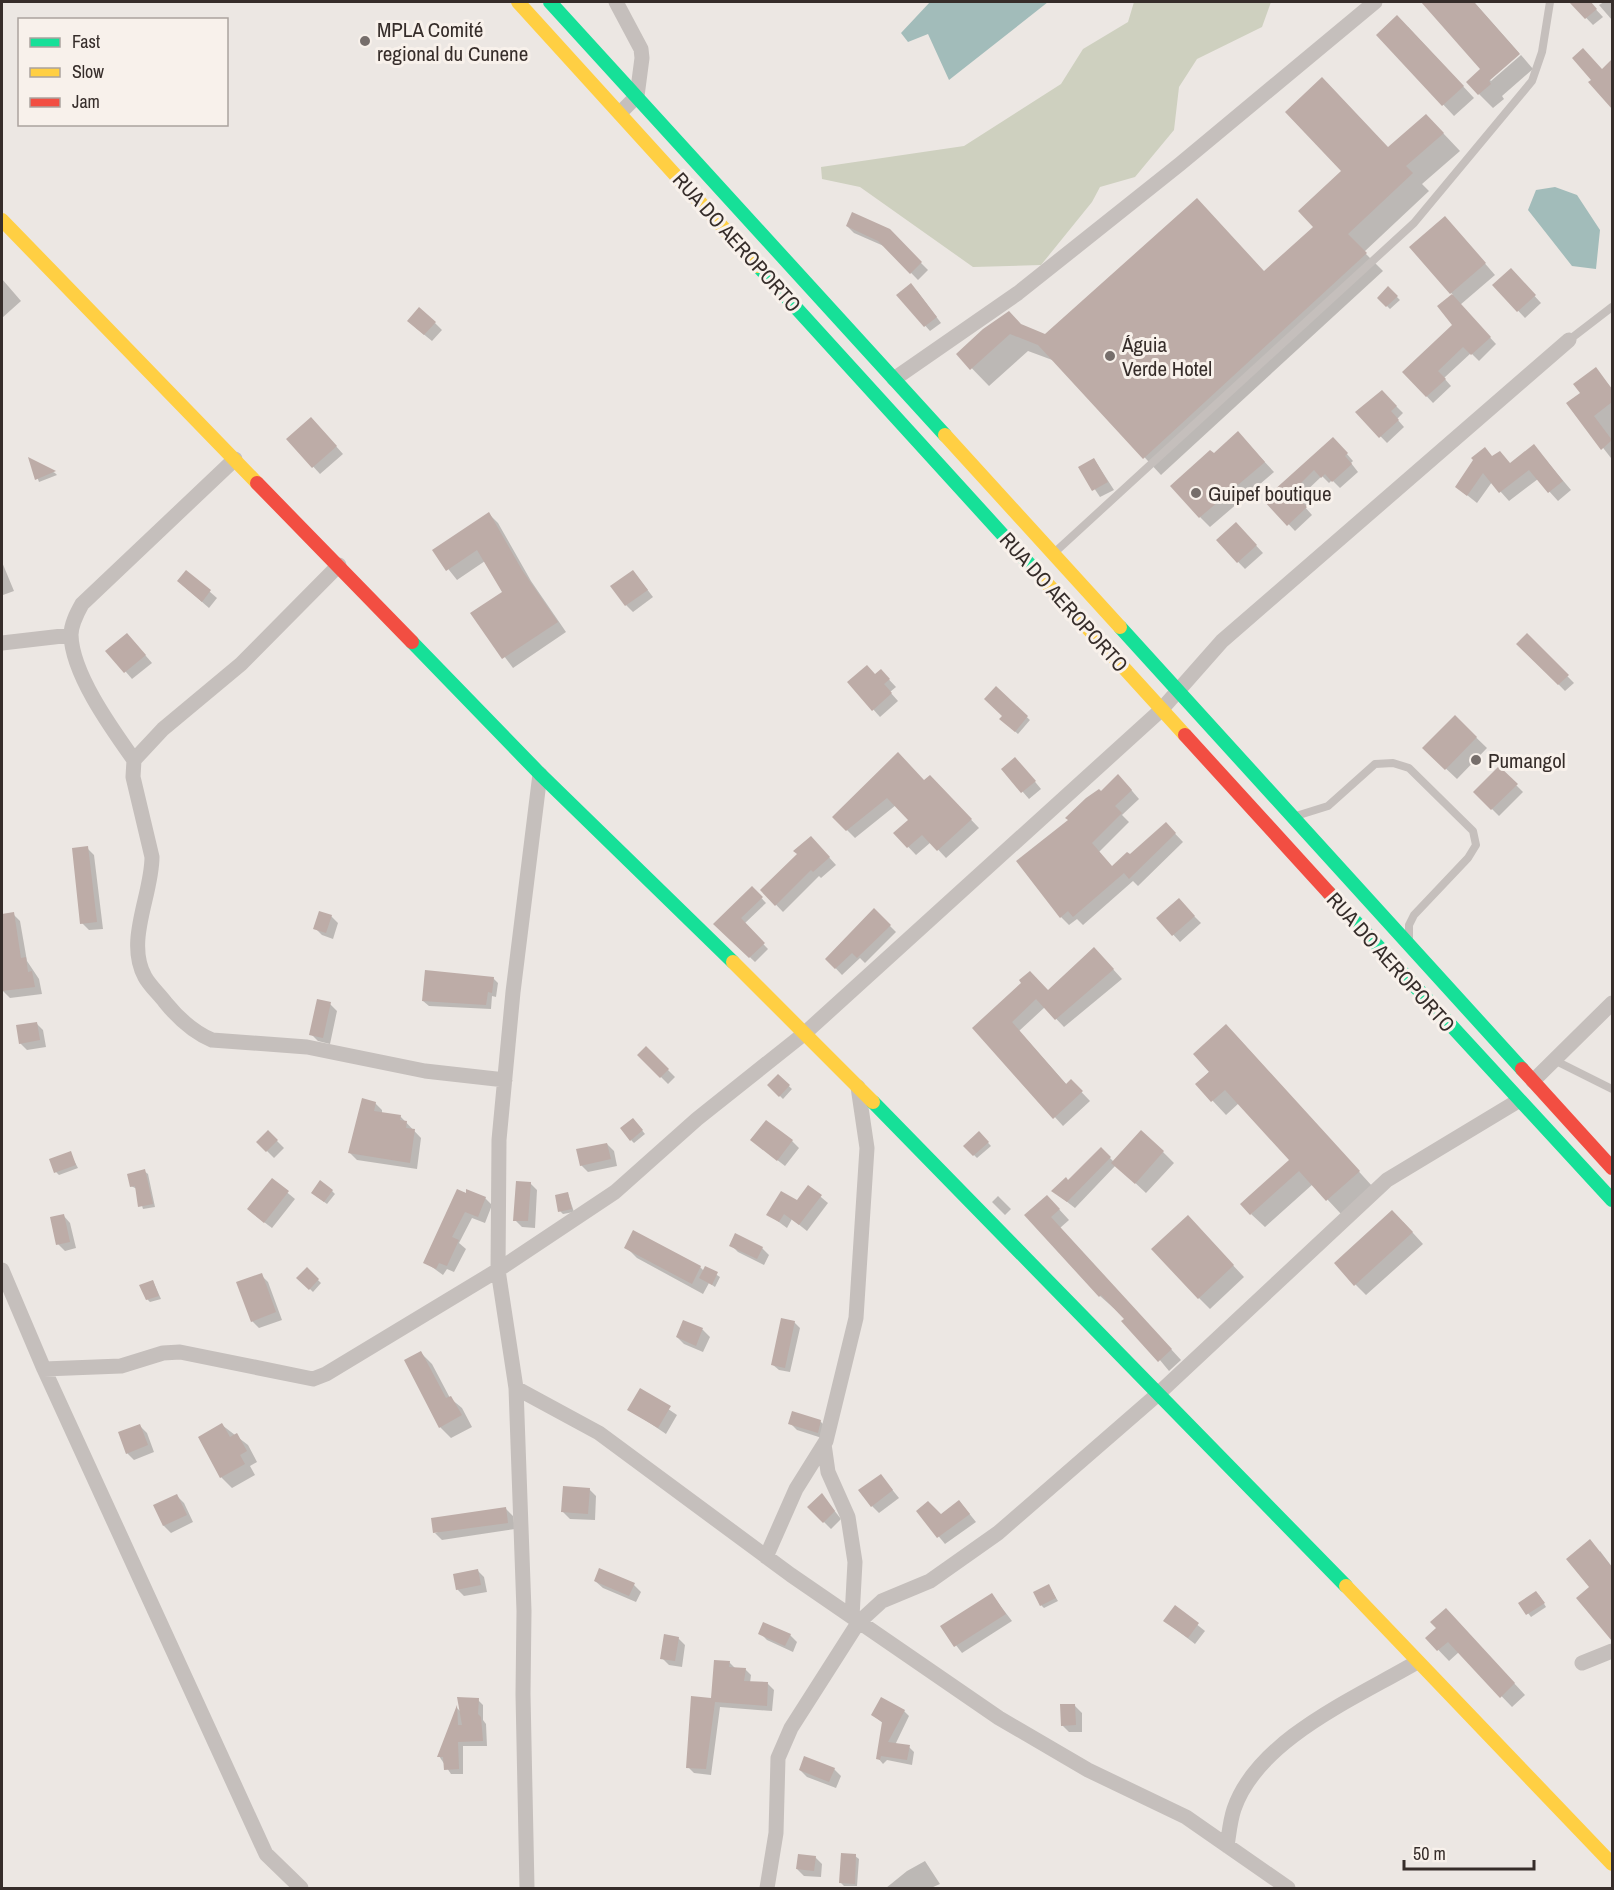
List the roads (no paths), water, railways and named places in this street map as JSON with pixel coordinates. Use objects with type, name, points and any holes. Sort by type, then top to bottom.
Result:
[{"type":"main road","name":"RUA DO AEROPORTO","points":[[518,2],[1518,1101],[1612,1200]]},
{"type":"main road","name":"RUA DO AEROPORTO","points":[[550,2],[1612,1168]]},
{"type":"main road","points":[[2,220],[540,774],[805,1033],[1227,1462],[1612,1864]]},
{"type":"street","points":[[616,2],[641,49],[637,96],[621,113]]},
{"type":"street","points":[[894,379],[1018,293],[1180,164],[1375,2]]},
{"type":"street","points":[[44,1369],[121,1366],[163,1353],[180,1352],[313,1379],[333,1371],[498,1270],[615,1192],[697,1119],[805,1033],[1161,710],[1222,641],[1569,340]]},
{"type":"street","points":[[235,459],[82,603],[75,616],[71,635],[77,658],[98,710],[134,760],[133,777],[152,858],[152,870],[138,944],[139,962],[145,977],[174,1012],[198,1034],[212,1040],[307,1047],[425,1071],[505,1080]]},
{"type":"street","points":[[134,760],[163,729],[241,664],[339,565]]},
{"type":"street","points":[[2,643],[71,635]]},
{"type":"street","points":[[527,1888],[524,1611],[516,1388],[498,1270],[499,1140],[513,992],[540,774]]},
{"type":"street","points":[[1533,1081],[1556,1061],[1612,1003]]},
{"type":"street","points":[[766,1557],[796,1489],[824,1444],[856,1318],[867,1148],[858,1087]]},
{"type":"street","points":[[767,1888],[776,1833],[778,1758],[790,1728],[855,1620],[882,1601],[930,1581],[998,1533],[1158,1394],[1387,1180],[1518,1101]]},
{"type":"street","points":[[2,1270],[44,1369],[266,1854],[301,1888]]},
{"type":"street","points":[[516,1388],[599,1433],[766,1557],[999,1718],[1089,1770],[1186,1817],[1288,1888]]},
{"type":"street","points":[[824,1444],[828,1472],[848,1517],[855,1562],[855,1620]]},
{"type":"street","points":[[1582,1663],[1612,1651]]},
{"type":"street","points":[[1227,1846],[1233,1810],[1244,1787],[1264,1761],[1287,1739],[1417,1662]]},
{"type":"lane","points":[[1053,554],[1414,223],[1532,81],[1542,52],[1550,2]]},
{"type":"lane","points":[[1569,340],[1612,307]]},
{"type":"lane","points":[[1292,816],[1306,814],[1328,806],[1375,764],[1393,763],[1409,768],[1473,831],[1476,845],[1468,858],[1414,915],[1409,925],[1409,946]]},
{"type":"lane","points":[[1556,1061],[1612,1089]]},
{"type":"water","points":[[930,2],[1048,2],[949,80],[928,34],[908,42],[901,33]]},
{"type":"water","points":[[1555,187],[1577,195],[1600,230],[1596,269],[1572,266],[1528,210],[1536,190]]},
{"type":"place","name":"MPLA Comité regional du Cunene","points":[[365,41]]},
{"type":"place","name":"Águia Verde Hotel","points":[[1110,356]]},
{"type":"place","name":"Guipef boutique","points":[[1196,493]]},
{"type":"place","name":"Pumangol","points":[[1476,760]]}]
